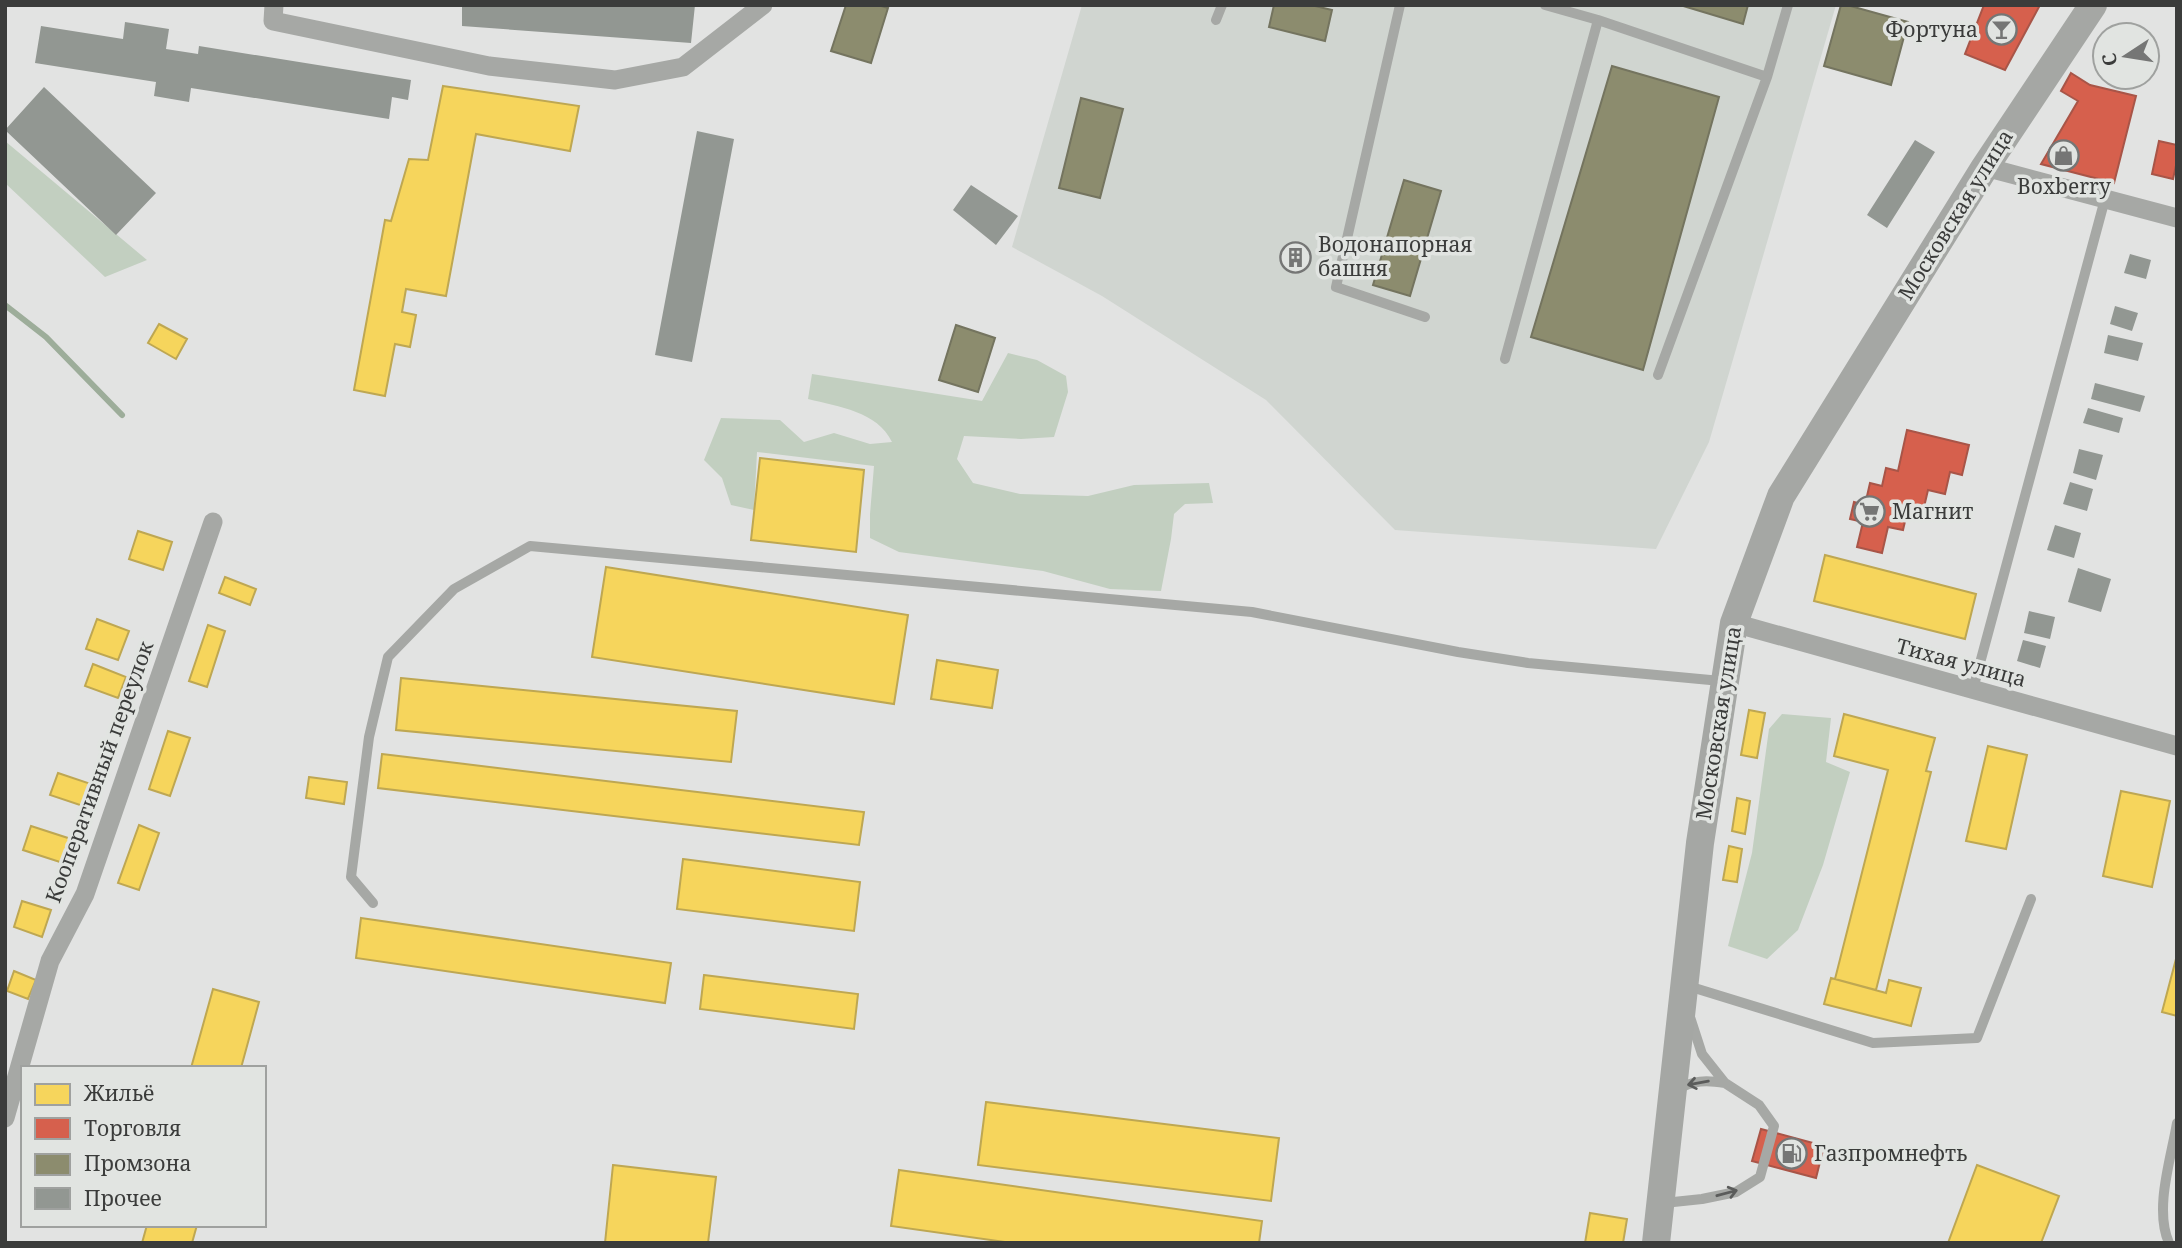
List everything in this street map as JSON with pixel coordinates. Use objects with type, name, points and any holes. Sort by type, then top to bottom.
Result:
[{"type":"street","points":[[274,5],[273,21],[489,66],[615,80],[683,67],[763,5]]},
{"type":"street","name":"Московская улица","points":[[1656,1243],[1700,843],[1734,623],[1781,496],[1985,167],[2093,5]]},
{"type":"street","points":[[1985,167],[2177,218]]},
{"type":"street","name":"Кооперативный переулок","points":[[5,1118],[50,961],[85,894],[213,522]]},
{"type":"street","name":"Тихая улица","points":[[1734,623],[2177,746]]},
{"type":"lane","points":[[1216,20],[1222,5]]},
{"type":"lane","points":[[1400,5],[1336,287],[1425,317]]},
{"type":"lane","points":[[1545,5],[1767,77]]},
{"type":"lane","points":[[1658,375],[1767,77],[1788,5]]},
{"type":"lane","points":[[1505,359],[1598,20]]},
{"type":"lane","points":[[1973,690],[2105,199]]},
{"type":"lane","points":[[373,904],[351,877],[369,737],[388,657],[454,589],[530,545],[1252,612],[1528,663],[1725,681]]},
{"type":"lane","points":[[1683,992],[1873,1043],[1977,1038],[2031,899]]},
{"type":"lane","points":[[1660,1203],[1736,1192],[1760,1177],[1774,1126],[1759,1105],[1725,1083],[1702,1054],[1683,992]]},
{"type":"lane","points":[[1672,1092],[1685,1085],[1707,1080],[1725,1083]]},
{"type":"lane","points":[[2169,1243],[2162,1221],[2163,1203],[2177,1123]]},
{"type":"shaded area","points":[[1082,5],[1836,5],[1709,442],[1656,549],[1395,530],[1266,400],[1102,296],[1012,247]]},
{"type":"green space","points":[[5,141],[147,260],[105,277],[5,183]]},
{"type":"green space","points":[[1008,353],[1037,360],[1066,376],[1068,392],[1054,437],[1021,439],[964,436],[957,459],[973,483],[1020,494],[1088,496],[1134,485],[1209,483],[1213,503],[1185,504],[1174,514],[1161,591],[1110,589],[1043,571],[899,552],[870,538],[874,466],[757,452],[754,510],[731,505],[722,478],[704,460],[721,418],[780,420],[804,442],[834,433],[870,444],[892,442],[877,423],[867,417],[808,399],[812,374],[982,401]]},
{"type":"green space","points":[[1782,714],[1831,718],[1826,762],[1850,772],[1823,865],[1798,930],[1767,959],[1728,946],[1752,853],[1769,729]]},
{"type":"building: Жильё","points":[[443,86],[579,106],[570,151],[476,134],[446,296],[406,289],[402,312],[416,315],[410,347],[395,344],[385,396],[354,390],[385,220],[391,221],[409,159],[428,160]]},
{"type":"building: Жильё","points":[[159,324],[187,339],[176,359],[148,343]]},
{"type":"building: Жильё","points":[[760,458],[864,470],[856,552],[751,540]]},
{"type":"building: Жильё","points":[[138,531],[172,542],[163,570],[129,559]]},
{"type":"building: Жильё","points":[[1825,555],[1976,594],[1965,639],[1814,601]]},
{"type":"building: Жильё","points":[[606,567],[908,615],[894,704],[592,657]]},
{"type":"building: Жильё","points":[[225,577],[256,589],[250,605],[219,593]]},
{"type":"building: Жильё","points":[[97,619],[129,631],[118,660],[86,649]]},
{"type":"building: Жильё","points":[[208,625],[225,631],[207,687],[189,681]]},
{"type":"building: Жильё","points":[[937,660],[998,670],[992,708],[931,699]]},
{"type":"building: Жильё","points":[[93,664],[126,677],[118,698],[85,686]]},
{"type":"building: Жильё","points":[[401,678],[737,711],[731,762],[396,730]]},
{"type":"building: Жильё","points":[[1749,710],[1765,713],[1757,758],[1741,755]]},
{"type":"building: Жильё","points":[[1844,714],[1935,738],[1926,771],[1931,772],[1876,990],[1835,979],[1888,770],[1834,756]]},
{"type":"building: Жильё","points":[[168,731],[190,738],[170,796],[149,789]]},
{"type":"building: Жильё","points":[[1988,746],[2027,755],[2006,849],[1966,841]]},
{"type":"building: Жильё","points":[[382,754],[864,812],[859,845],[378,788]]},
{"type":"building: Жильё","points":[[58,773],[94,785],[86,807],[50,795]]},
{"type":"building: Жильё","points":[[309,777],[347,782],[344,804],[306,798]]},
{"type":"building: Жильё","points":[[2121,791],[2170,801],[2152,887],[2103,876]]},
{"type":"building: Жильё","points":[[1737,798],[1750,801],[1745,834],[1732,831]]},
{"type":"building: Жильё","points":[[139,825],[159,833],[139,890],[118,883]]},
{"type":"building: Жильё","points":[[31,826],[71,839],[63,863],[23,850]]},
{"type":"building: Жильё","points":[[1729,846],[1742,849],[1737,882],[1723,880]]},
{"type":"building: Жильё","points":[[683,859],[860,882],[854,931],[677,909]]},
{"type":"building: Жильё","points":[[22,901],[51,910],[42,937],[14,927]]},
{"type":"building: Жильё","points":[[361,918],[671,963],[665,1003],[356,958]]},
{"type":"building: Жильё","points":[[2177,955],[2177,1016],[2162,1012]]},
{"type":"building: Жильё","points":[[14,971],[36,980],[28,999],[7,991]]},
{"type":"building: Жильё","points":[[704,975],[858,994],[854,1029],[700,1009]]},
{"type":"building: Жильё","points":[[1831,978],[1886,993],[1889,980],[1921,988],[1911,1026],[1824,1004]]},
{"type":"building: Жильё","points":[[213,989],[259,1002],[242,1066],[192,1066]]},
{"type":"building: Жильё","points":[[986,1102],[1279,1138],[1271,1201],[978,1165]]},
{"type":"building: Жильё","points":[[613,1165],[716,1177],[708,1243],[605,1243]]},
{"type":"building: Жильё","points":[[1977,1165],[2059,1196],[2041,1243],[1948,1243]]},
{"type":"building: Жильё","points":[[899,1170],[1262,1221],[1259,1243],[1012,1243],[891,1226]]},
{"type":"building: Жильё","points":[[1590,1213],[1627,1219],[1623,1243],[1585,1243]]},
{"type":"building: Жильё","points":[[146,1227],[196,1227],[192,1243],[142,1243]]},
{"type":"building: Торговля","name":"Фортуна","points":[[1984,5],[2040,5],[2005,70],[1965,54]]},
{"type":"building: Торговля","points":[[2071,73],[2091,85],[2091,91],[2115,91],[2136,96],[2114,183],[2041,164],[2078,101],[2061,91]]},
{"type":"building: Торговля","points":[[2159,141],[2177,145],[2173,179],[2152,174]]},
{"type":"building: Торговля","points":[[1907,430],[1969,445],[1962,475],[1950,472],[1945,494],[1928,490],[1924,507],[1909,504],[1903,530],[1888,527],[1882,553],[1857,547],[1863,522],[1850,519],[1854,502],[1865,505],[1870,483],[1882,486],[1886,468],[1898,471]]},
{"type":"building: Торговля","points":[[1761,1129],[1824,1146],[1816,1178],[1752,1161]]},
{"type":"building: Промзона","points":[[846,5],[878,5],[888,8],[871,63],[831,51]]},
{"type":"building: Промзона","points":[[1274,5],[1311,5],[1332,10],[1325,41],[1269,27]]},
{"type":"building: Промзона","points":[[1680,5],[1748,5],[1743,24]]},
{"type":"building: Промзона","points":[[1841,5],[1908,22],[1891,85],[1824,66]]},
{"type":"building: Промзона","points":[[1612,66],[1719,97],[1643,370],[1531,337]]},
{"type":"building: Промзона","points":[[1081,98],[1123,109],[1100,198],[1059,188]]},
{"type":"building: Промзона","points":[[1404,180],[1441,191],[1410,296],[1373,285]]},
{"type":"building: Промзона","name":"Водонапорная башня","points":[[1295,245],[1304,249],[1308,258],[1304,267],[1295,271],[1286,267],[1282,258],[1286,249]]},
{"type":"building: Промзона","points":[[956,325],[995,338],[978,392],[939,380]]},
{"type":"building: Прочее","points":[[462,5],[695,5],[691,43],[462,26]]},
{"type":"building: Прочее","points":[[125,22],[169,29],[166,49],[198,54],[199,46],[411,80],[408,100],[392,97],[389,119],[191,88],[189,102],[154,96],[156,82],[35,63],[41,26],[123,39]]},
{"type":"building: Прочее","points":[[44,87],[156,193],[116,235],[5,130]]},
{"type":"building: Прочее","points":[[697,131],[734,139],[692,362],[655,355]]},
{"type":"building: Прочее","points":[[1915,140],[1935,152],[1887,228],[1867,215]]},
{"type":"building: Прочее","points":[[971,185],[1018,216],[996,245],[953,210]]},
{"type":"building: Прочее","points":[[2130,254],[2151,260],[2146,279],[2124,273]]},
{"type":"building: Прочее","points":[[2115,306],[2138,313],[2132,331],[2110,324]]},
{"type":"building: Прочее","points":[[2108,335],[2143,343],[2138,361],[2104,353]]},
{"type":"building: Прочее","points":[[2095,383],[2145,396],[2140,412],[2091,399]]},
{"type":"building: Прочее","points":[[2088,408],[2123,418],[2119,433],[2083,423]]},
{"type":"building: Прочее","points":[[2079,449],[2103,455],[2096,480],[2073,473]]},
{"type":"building: Прочее","points":[[2070,482],[2093,489],[2087,511],[2063,504]]},
{"type":"building: Прочее","points":[[2055,525],[2081,533],[2074,558],[2047,550]]},
{"type":"building: Прочее","points":[[2078,568],[2111,579],[2101,612],[2068,602]]},
{"type":"building: Прочее","points":[[2029,611],[2055,617],[2050,639],[2024,633]]},
{"type":"building: Прочее","points":[[2023,640],[2046,646],[2040,668],[2017,661]]},
{"type":"waterway","points":[[5,305],[46,337],[122,415]]},
{"type":"place","name":"Фортуна","points":[[2001,30]]},
{"type":"place","name":"Boxberry","points":[[2064,155]]},
{"type":"place","name":"Водонапорная башня","points":[[1295,257]]},
{"type":"place","name":"Магнит","points":[[1869,512]]},
{"type":"place","name":"Газпромнефть","points":[[1791,1154]]}]
